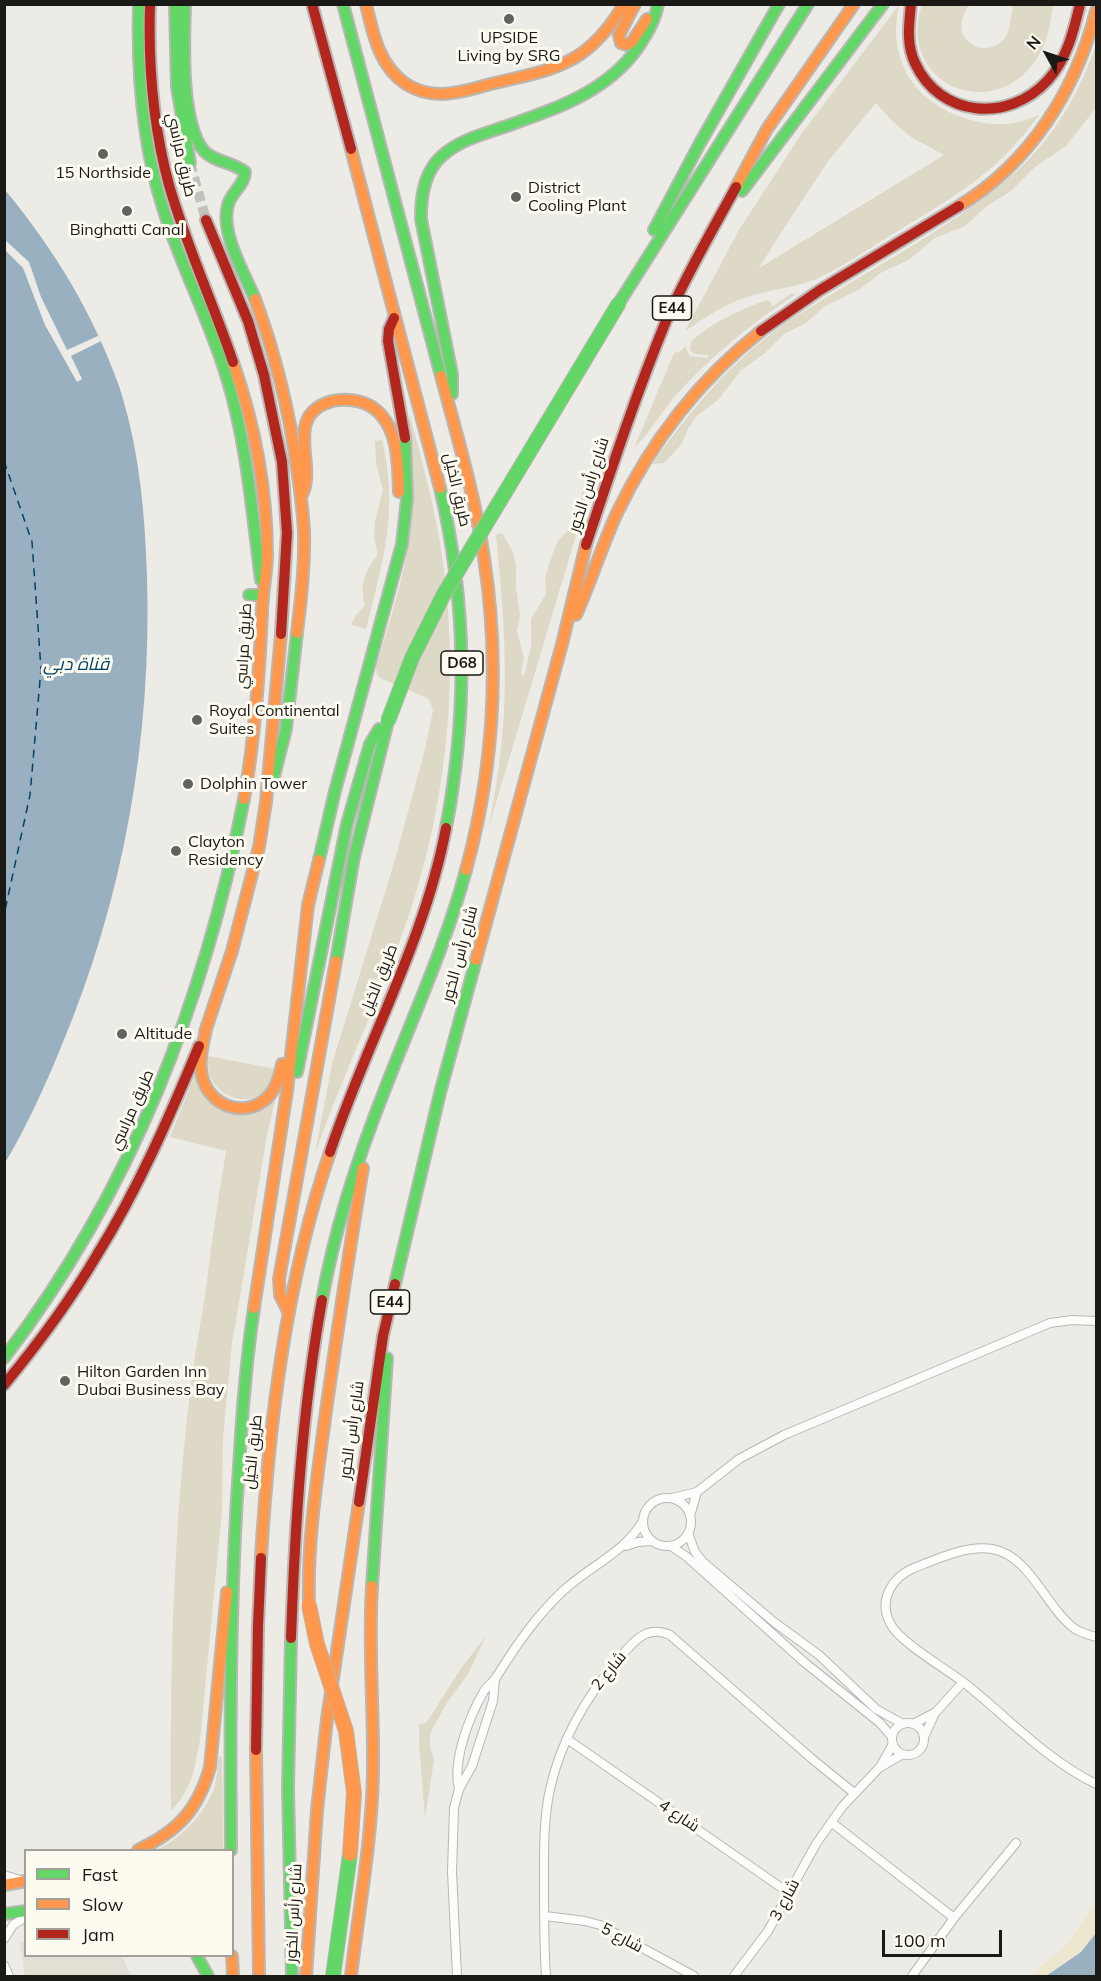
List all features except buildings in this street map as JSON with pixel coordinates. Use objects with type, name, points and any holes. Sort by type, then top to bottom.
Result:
[{"type":"main road","points":[[139,4],[133,27],[146,138],[172,244],[186,269],[210,326],[219,369],[240,433],[256,595]]},
{"type":"main road","name":"طريق مراسي","points":[[4,1358],[57,1287],[93,1216],[139,1137],[180,1040],[220,915],[239,830],[252,754],[260,664],[256,595],[267,568],[266,529],[259,465],[246,403],[229,345],[183,228],[170,186],[151,86],[150,4]]},
{"type":"main road","name":"طريق مراسي","points":[[175,4],[177,87],[190,163]]},
{"type":"main road","points":[[185,4],[185,66],[194,134],[199,145],[208,154],[243,169],[245,172],[245,178],[233,192],[227,204],[226,229],[256,301],[277,366],[288,411],[301,497],[304,548],[301,599],[283,746],[266,802]]},
{"type":"main road","name":"طريق الخيل","points":[[260,1977],[255,1700],[258,1614],[267,1468],[282,1353],[305,1238],[326,1164],[433,882],[449,811],[459,740],[462,667],[456,566],[440,489],[312,4]]},
{"type":"main road","name":"طريق الخيل","points":[[291,1977],[290,1677],[293,1577],[315,1341],[325,1284],[346,1197],[365,1138],[440,950],[458,898],[478,819],[490,743],[494,669],[490,598],[483,545],[466,470],[343,4]]},
{"type":"main road","points":[[366,4],[376,44],[393,72],[413,88],[429,93],[445,94],[536,74],[568,61],[586,50],[604,33],[624,4]]},
{"type":"main road","points":[[635,4],[619,34],[619,41],[624,45],[632,42],[653,4]]},
{"type":"main road","points":[[449,406],[452,374],[421,219],[421,196],[429,173],[442,155],[464,141],[569,104],[604,84],[624,67],[639,49],[657,13],[658,4]]},
{"type":"main road","points":[[619,303],[679,183],[779,4]]},
{"type":"main road","name":"E44","points":[[289,1313],[280,1299],[278,1282],[312,1103],[359,831],[388,721],[412,658],[444,594],[619,303],[808,4]]},
{"type":"main road","name":"شارع رأس الخور","points":[[306,1977],[317,1810],[326,1729],[383,1336],[434,1115],[589,537],[631,410],[667,319],[767,129],[854,4]]},
{"type":"main road","points":[[711,232],[883,4]]},
{"type":"main road","points":[[910,4],[906,20],[907,39],[911,58],[920,75],[932,89],[948,100],[966,107],[984,109],[1001,108],[1018,103],[1047,82],[1069,47],[1080,4]]},
{"type":"main road","points":[[562,644],[626,497],[649,455],[675,416],[723,364],[776,320],[824,287],[959,206],[988,186],[1014,162],[1040,132],[1072,82],[1089,39],[1096,11]]},
{"type":"main road","name":"طريق مراسي","points":[[4,1385],[57,1318],[118,1219],[158,1142],[207,1026],[232,951],[249,889],[266,802],[286,581],[287,533],[282,462],[271,404],[256,346],[206,220]]},
{"type":"main road","points":[[173,261],[186,269]]},
{"type":"main road","points":[[231,1849],[230,1725],[233,1556],[248,1351],[287,1091],[306,915],[338,781],[398,563],[407,499],[405,438],[388,341],[389,329],[394,318]]},
{"type":"main road","points":[[301,497],[307,487],[303,432],[311,414],[326,402],[346,399],[366,404],[382,416],[388,423],[394,444],[399,501],[395,543],[380,614],[379,634]]},
{"type":"main road","points":[[287,1091],[293,1084],[297,1072],[342,846],[359,781],[372,738],[388,721]]},
{"type":"main road","points":[[207,1026],[201,1071],[208,1092],[218,1102],[231,1108],[241,1109],[261,1103],[268,1097],[278,1080],[290,1003],[298,982]]},
{"type":"main road","points":[[333,1977],[351,1843],[354,1793],[346,1731],[317,1644],[309,1605],[308,1573],[316,1485],[362,1174],[365,1138]]},
{"type":"main road","points":[[351,1977],[369,1840],[372,1795],[370,1627],[387,1368],[383,1336]]},
{"type":"main road","points":[[142,1849],[166,1837],[184,1821],[198,1801],[207,1779],[223,1618],[233,1556]]},
{"type":"main road","points":[[4,1885],[24,1881]]},
{"type":"main road","points":[[4,1914],[24,1911]]},
{"type":"main road","points":[[197,1957],[208,1977]]},
{"type":"main road","points":[[232,1957],[233,1977]]},
{"type":"street","points":[[652,1541],[644,1530],[643,1521],[645,1511],[652,1503],[661,1498],[672,1498],[697,1492],[739,1460],[769,1442],[1050,1323],[1072,1320],[1096,1322]]},
{"type":"street","points":[[697,1492],[688,1533],[695,1552],[703,1562],[774,1622],[819,1654],[876,1709],[903,1724],[913,1724],[936,1712]]},
{"type":"street","points":[[672,1498],[681,1503],[690,1516]]},
{"type":"street","points":[[459,1789],[457,1766],[483,1692],[495,1680],[519,1641],[548,1606],[581,1575],[619,1549],[635,1534],[643,1521]]},
{"type":"street","points":[[671,1546],[688,1533]]},
{"type":"street","points":[[619,1549],[638,1542],[652,1541],[671,1546],[687,1557],[810,1666],[875,1719],[893,1740],[899,1752],[903,1754]]},
{"type":"street","points":[[1096,1637],[1077,1630],[1068,1623],[1029,1574],[1012,1557],[989,1548],[964,1550],[904,1573],[893,1582],[885,1605],[888,1620],[898,1633],[963,1682],[1036,1746],[1096,1784]]},
{"type":"street","name":"شارع 2","points":[[546,1977],[544,1861],[546,1812],[550,1788],[567,1739],[586,1700],[605,1674],[640,1636],[658,1631],[670,1635],[854,1793]]},
{"type":"street","points":[[810,1666],[819,1663],[819,1654]]},
{"type":"street","points":[[457,1977],[452,1831],[454,1808],[459,1789],[472,1766],[495,1696],[495,1680]]},
{"type":"street","points":[[879,1768],[903,1754],[918,1752],[936,1712],[963,1682]]},
{"type":"street","points":[[472,1718],[485,1722]]},
{"type":"street","points":[[879,1768],[893,1740],[894,1732],[903,1724]]},
{"type":"street","points":[[913,1724],[922,1731],[924,1737]]},
{"type":"street","name":"شارع 4","points":[[567,1739],[789,1893]]},
{"type":"street","name":"شارع 3","points":[[734,1977],[768,1931],[802,1868],[831,1822],[854,1793],[879,1768]]},
{"type":"street","points":[[831,1822],[954,1918]]},
{"type":"street","points":[[912,1977],[954,1918],[1016,1843]]},
{"type":"street","points":[[4,1875],[24,1881]]},
{"type":"street","name":"شارع 5","points":[[544,1916],[585,1921],[600,1926],[694,1977]]},
{"type":"street","points":[[4,1939],[13,1925],[24,1918]]},
{"type":"street","points":[[4,1965],[9,1977]]},
{"type":"shaded area","points":[[899,5],[896,25],[901,60],[908,76],[932,102],[967,119],[986,123],[1012,123],[1039,115],[1007,153],[972,183],[854,258],[809,282],[736,301],[685,331],[739,230],[802,133]],"holes":[[[876,103],[911,137],[944,155],[759,268],[829,160]]]},
{"type":"shaded area","points":[[922,5],[969,5],[963,18],[962,29],[965,38],[980,48],[989,48],[998,44],[1006,36],[1013,5],[1053,5],[1042,49],[1024,74],[1002,88],[979,92],[956,88],[937,76],[923,57],[917,33]]},
{"type":"shaded area","points":[[1096,45],[1096,108],[1066,146],[1035,167],[1011,191],[987,206],[965,226],[935,238],[909,260],[882,272],[860,289],[825,306],[806,323],[784,334],[765,353],[740,371],[719,399],[697,416],[681,445],[664,463],[652,464],[707,394],[737,362],[754,348],[801,313],[958,216],[1005,181],[1027,161],[1039,149],[1068,107]]},
{"type":"shaded area","points":[[792,293],[795,295],[748,328],[704,366],[677,394],[634,448],[674,353],[681,351],[685,346],[690,356],[707,358],[709,355],[694,354],[690,350],[691,341],[737,312],[768,300],[773,306]]},
{"type":"shaded area","points":[[409,412],[435,515],[447,594],[450,685],[442,776],[424,866],[411,909],[315,1154],[332,1064],[394,863],[433,711],[430,701],[425,697],[382,679],[377,674],[376,667],[400,584],[412,519],[413,488]]},
{"type":"shaded area","points":[[382,440],[387,466],[389,513],[383,558],[366,629],[351,625],[365,605],[364,578],[378,554],[374,538],[375,521],[383,490],[376,463],[375,441]]},
{"type":"shaded area","points":[[584,481],[591,485],[489,826],[500,756],[505,691],[503,624],[496,535],[502,533],[513,552],[516,566],[520,615],[517,631],[524,658],[521,674],[524,676],[531,646],[531,619],[546,594],[545,579],[550,561],[558,541],[571,527],[581,501]]},
{"type":"shaded area","points":[[208,1056],[276,1069],[265,1091],[259,1096],[252,1099],[236,1098],[222,1092],[212,1080]]},
{"type":"shaded area","points":[[196,1072],[221,1109],[277,1091],[267,1135],[232,1344],[223,1437],[222,1510],[200,1740],[188,1786],[171,1811],[172,1654],[176,1549],[184,1445],[226,1151],[170,1137]]},
{"type":"shaded area","points":[[486,1636],[468,1674],[446,1704],[430,1734],[430,1747],[434,1760],[425,1818],[419,1724],[426,1723],[462,1667]]},
{"type":"shaded area","points":[[219,1756],[222,1757],[223,1849],[158,1849],[191,1825],[210,1798],[216,1781]]},
{"type":"shaded area","points":[[24,1941],[24,1957],[122,1957],[131,1976],[25,1976],[20,1942]]},
{"type":"sand","points":[[1096,1905],[1096,1933],[1087,1946],[1046,1976],[1030,1976],[1069,1942]]},
{"type":"water","name":"قناة دبي","points":[[5,190],[40,235],[71,283],[97,333],[119,386],[132,432],[143,504],[147,576],[147,636],[145,697],[130,816],[102,933],[83,991],[55,1062],[5,1163]]},
{"type":"water","points":[[1096,1933],[1096,1976],[1046,1976],[1081,1952]]},
{"type":"pier","points":[[5,240],[29,262],[41,297],[67,350],[98,336],[101,341],[71,356],[82,379],[77,382],[45,325],[23,268],[5,250]]},
{"type":"ferry route","points":[[4,461],[32,542],[41,669],[30,795],[4,915]]},
{"type":"tunnel","points":[[190,163],[206,220]]},
{"type":"traffic: fast","points":[[139,4],[140,83],[151,160],[171,232],[213,336],[234,403],[248,478],[261,580]]},
{"type":"traffic: fast","points":[[175,4],[177,87],[190,163]]},
{"type":"traffic: fast","points":[[185,4],[185,80],[191,121],[196,138],[208,155],[245,172],[243,181],[228,205],[226,216],[234,252],[255,299]]},
{"type":"traffic: fast","points":[[343,4],[441,376]]},
{"type":"traffic: fast","points":[[452,394],[452,374],[421,219],[428,175],[436,162],[459,144],[564,104],[601,84],[632,56],[651,26],[658,4]]},
{"type":"traffic: fast","points":[[654,230],[700,143],[779,4]]},
{"type":"traffic: fast","points":[[619,303],[808,4]]},
{"type":"traffic: fast","points":[[742,191],[883,4]]},
{"type":"traffic: fast","points":[[388,721],[412,658],[444,594],[619,303]]},
{"type":"traffic: fast","points":[[319,860],[335,791],[402,544],[407,499],[405,438]]},
{"type":"traffic: fast","points":[[440,488],[455,574],[460,616],[461,658],[458,742],[446,828]]},
{"type":"traffic: fast","points":[[249,595],[263,595]]},
{"type":"traffic: fast","points":[[272,784],[286,729],[297,633]]},
{"type":"traffic: fast","points":[[336,961],[354,857],[388,721]]},
{"type":"traffic: fast","points":[[297,1072],[347,824],[370,744],[379,729]]},
{"type":"traffic: fast","points":[[4,1358],[49,1295],[89,1229],[125,1162],[157,1093],[184,1022],[207,949],[244,799]]},
{"type":"traffic: fast","points":[[322,1300],[341,1219],[357,1166],[439,953],[466,870]]},
{"type":"traffic: fast","points":[[395,1284],[440,1093],[476,960]]},
{"type":"traffic: fast","points":[[231,1849],[232,1611],[236,1515],[243,1407],[254,1308]]},
{"type":"traffic: fast","points":[[372,1586],[387,1358]]},
{"type":"traffic: fast","points":[[291,1638],[288,1788],[292,1976]]},
{"type":"traffic: fast","points":[[333,1976],[350,1854]]},
{"type":"traffic: fast","points":[[4,1914],[24,1911]]},
{"type":"traffic: fast","points":[[198,1957],[208,1976]]},
{"type":"traffic: slow","points":[[366,4],[378,48],[389,68],[406,84],[423,92],[441,94],[461,92],[561,65],[589,48],[611,24],[624,4]]},
{"type":"traffic: slow","points":[[635,4],[619,35],[621,43],[627,45],[632,42],[647,19]]},
{"type":"traffic: slow","points":[[736,187],[767,129],[854,4]]},
{"type":"traffic: slow","points":[[959,206],[984,189],[1008,168],[1047,122],[1076,69],[1096,11]]},
{"type":"traffic: slow","points":[[351,149],[440,488]]},
{"type":"traffic: slow","points":[[255,299],[280,382],[294,446],[300,492],[304,557],[297,633]]},
{"type":"traffic: slow","points":[[576,615],[617,513],[661,437],[697,391],[738,350],[761,331]]},
{"type":"traffic: slow","points":[[233,362],[258,456],[265,505],[267,561],[256,706],[244,799]]},
{"type":"traffic: slow","points":[[441,376],[476,512],[484,558],[492,636],[492,715],[488,754],[483,793],[466,870]]},
{"type":"traffic: slow","points":[[301,497],[305,485],[304,443],[308,418],[317,408],[332,401],[342,400],[358,401],[372,407],[387,424],[395,446],[399,492]]},
{"type":"traffic: slow","points":[[476,960],[562,644],[586,545]]},
{"type":"traffic: slow","points":[[205,1032],[232,951],[259,847],[266,802],[281,634]]},
{"type":"traffic: slow","points":[[254,1308],[287,1091],[308,905],[319,860]]},
{"type":"traffic: slow","points":[[289,1313],[280,1295],[279,1279],[336,961]]},
{"type":"traffic: slow","points":[[207,1025],[202,1050],[202,1076],[212,1095],[220,1102],[238,1108],[248,1108],[258,1104],[273,1091],[282,1064]]},
{"type":"traffic: slow","points":[[261,1558],[269,1455],[282,1352],[302,1251],[330,1152]]},
{"type":"traffic: slow","points":[[309,1605],[311,1534],[316,1488],[363,1168]]},
{"type":"traffic: slow","points":[[306,1976],[317,1810],[327,1719],[359,1502]]},
{"type":"traffic: slow","points":[[351,1976],[368,1848],[372,1798],[372,1586]]},
{"type":"traffic: slow","points":[[140,1849],[175,1827],[192,1807],[205,1782],[210,1767],[227,1592]]},
{"type":"traffic: slow","points":[[309,1605],[317,1644],[346,1731],[354,1793],[350,1854]]},
{"type":"traffic: slow","points":[[256,1750],[259,1976]]},
{"type":"traffic: slow","points":[[4,1885],[24,1881]]},
{"type":"traffic: slow","points":[[232,1957],[233,1976]]},
{"type":"traffic: jam","points":[[150,4],[153,95],[159,140],[169,185],[183,230],[233,362]]},
{"type":"traffic: jam","points":[[312,4],[351,149]]},
{"type":"traffic: jam","points":[[911,4],[910,49],[926,81],[941,95],[958,104],[976,108],[995,108],[1014,103],[1032,94],[1048,80],[1065,54],[1080,4]]},
{"type":"traffic: jam","points":[[586,545],[614,460],[666,321],[736,187]]},
{"type":"traffic: jam","points":[[761,331],[820,290],[959,206]]},
{"type":"traffic: jam","points":[[206,220],[248,321],[264,375],[282,462],[287,533],[281,634]]},
{"type":"traffic: jam","points":[[394,318],[389,329],[388,341],[405,438]]},
{"type":"traffic: jam","points":[[330,1152],[344,1111],[410,951],[424,911],[446,828]]},
{"type":"traffic: jam","points":[[4,1385],[65,1306],[112,1230],[152,1153],[199,1046]]},
{"type":"traffic: jam","points":[[359,1502],[383,1336],[395,1284]]},
{"type":"traffic: jam","points":[[291,1638],[300,1468],[309,1384],[322,1300]]},
{"type":"traffic: jam","points":[[256,1750],[261,1558]]},
{"type":"place","name":"UPSIDE Living by SRG","points":[[509,19]]},
{"type":"place","name":"15 Northside","points":[[103,154]]},
{"type":"place","name":"District Cooling Plant","points":[[516,197]]},
{"type":"place","name":"Binghatti Canal","points":[[127,211]]},
{"type":"place","name":"Royal Continental Suites","points":[[197,720]]},
{"type":"place","name":"Dolphin Tower","points":[[188,784]]},
{"type":"place","name":"Clayton Residency","points":[[176,851]]},
{"type":"place","name":"Altitude","points":[[122,1034]]},
{"type":"place","name":"Hilton Garden Inn Dubai Business Bay","points":[[65,1381]]}]
